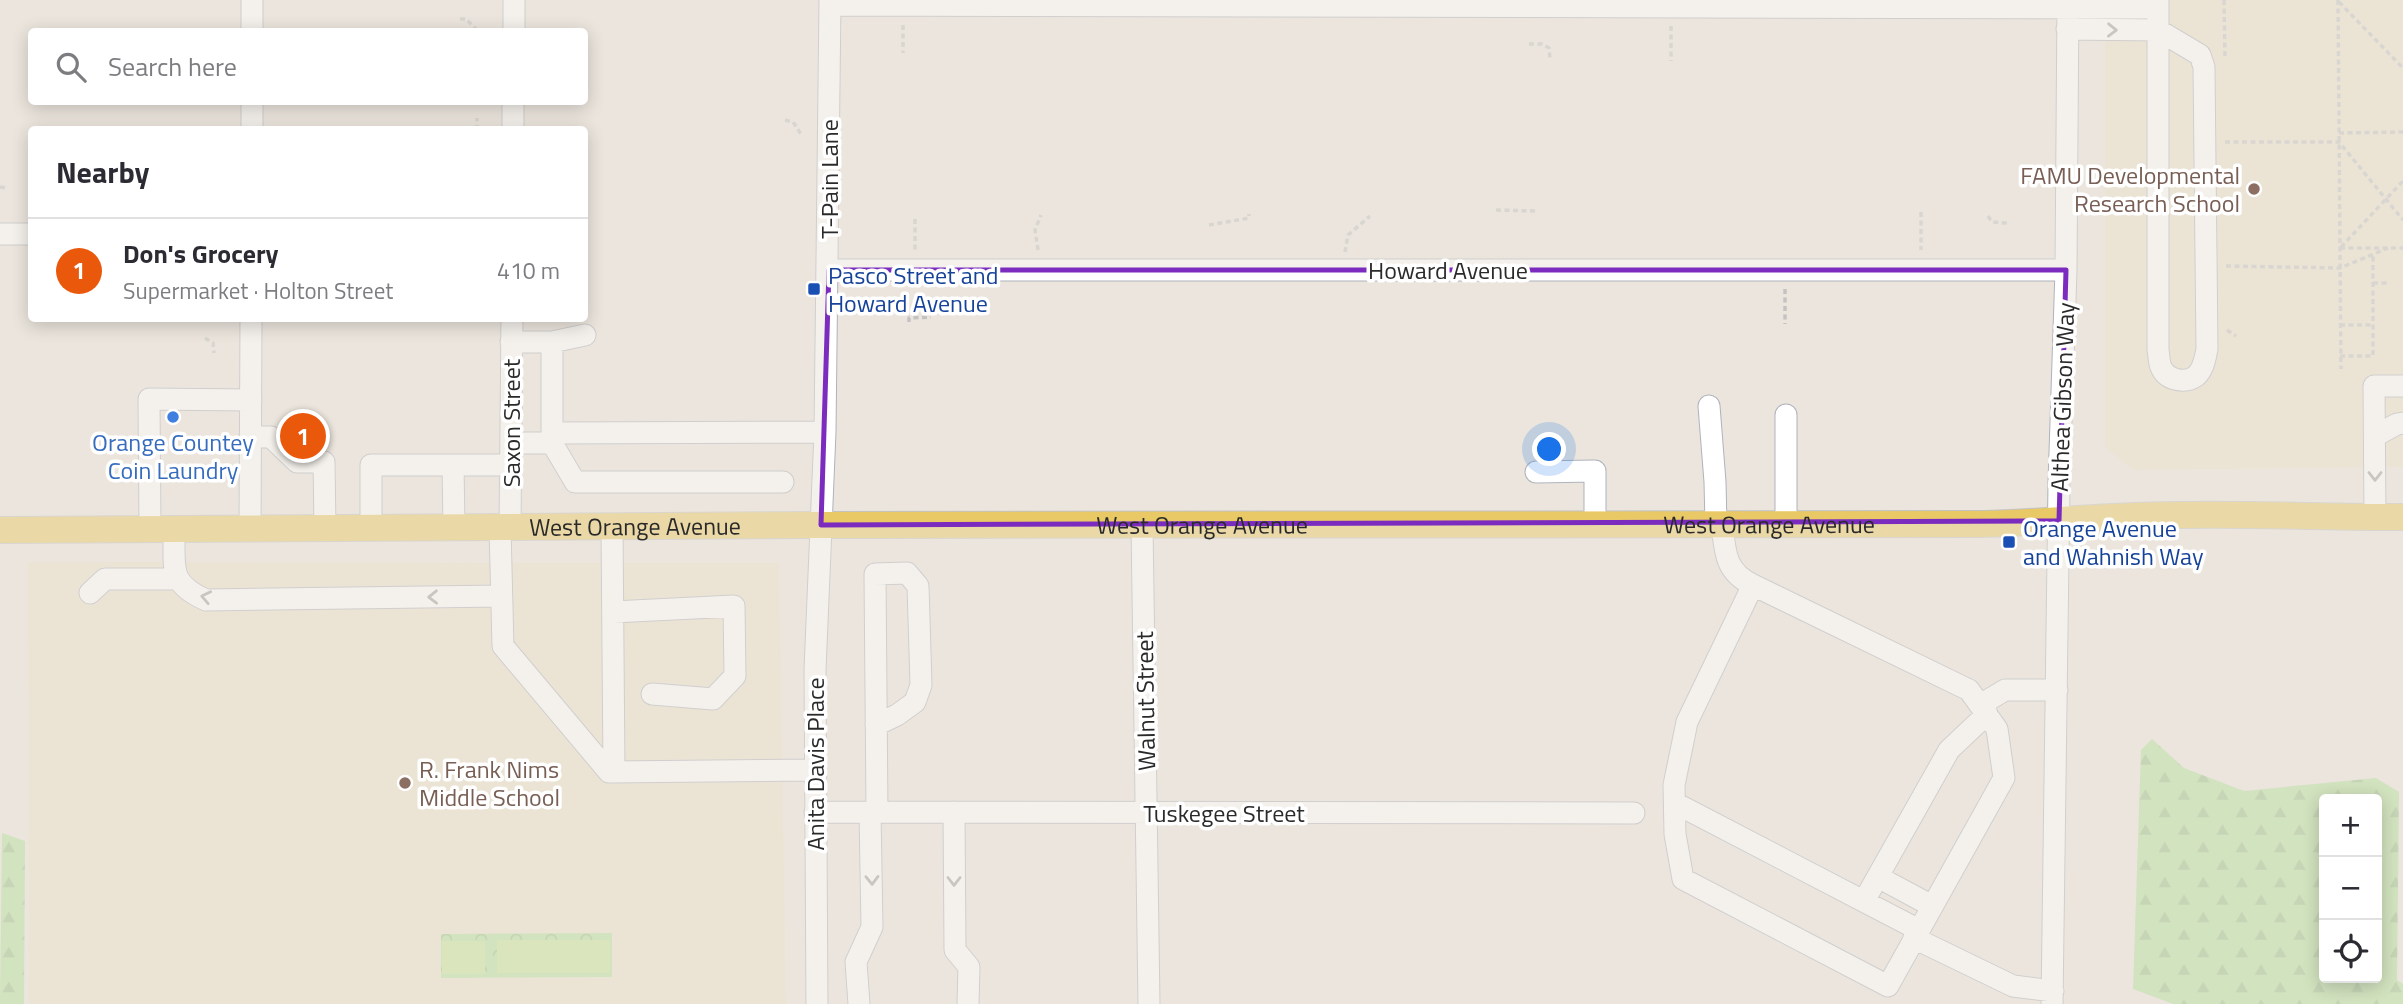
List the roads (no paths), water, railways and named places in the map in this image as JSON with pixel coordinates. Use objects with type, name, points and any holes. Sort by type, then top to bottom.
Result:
[{"type":"main road","name":"West Orange Avenue","points":[[0,530],[821,525],[2013,524],[2114,517],[2403,517]]},
{"type":"street","points":[[252,0],[252,28]]},
{"type":"street","points":[[514,0],[514,28]]},
{"type":"street","points":[[830,3],[1671,7],[2067,12],[2158,4],[2158,30],[2158,350],[2161,368],[2168,376],[2187,380],[2197,375],[2203,366],[2207,349],[2204,67],[2200,55],[2158,30],[2067,12]]},
{"type":"street","name":"T-Pain Lane","points":[[821,525],[829,270],[830,3]]},
{"type":"street","name":"Althea Gibson Way","points":[[2052,998],[2059,521],[2066,270],[2067,12]]},
{"type":"street","points":[[252,105],[252,126]]},
{"type":"street","points":[[513,105],[513,126]]},
{"type":"street","points":[[0,234],[28,234]]},
{"type":"street","name":"Howard Avenue","points":[[829,270],[2066,270]]},
{"type":"street","points":[[250,529],[251,322]]},
{"type":"street","name":"Saxon Street","points":[[512,322],[511,454],[501,596],[503,646],[609,772],[614,772]]},
{"type":"street","points":[[512,342],[552,342],[585,335]]},
{"type":"street","points":[[552,342],[552,438],[575,482],[783,482]]},
{"type":"street","points":[[2375,517],[2374,386],[2403,386]]},
{"type":"street","points":[[251,400],[149,399],[162,529],[180,584],[206,600],[501,596]]},
{"type":"street","points":[[1709,406],[1719,524],[1725,558],[1740,579],[1753,585],[1969,690],[1997,729],[2004,778],[1888,986],[1683,879],[1675,834],[1674,785],[1687,722],[1753,585]]},
{"type":"street","points":[[1786,415],[1786,524]]},
{"type":"street","points":[[2375,436],[2403,423]]},
{"type":"street","points":[[371,528],[371,465],[453,465],[511,454],[552,438],[825,432]]},
{"type":"street","points":[[250,437],[271,437],[297,461],[324,461],[325,528]]},
{"type":"street","points":[[453,465],[454,528]]},
{"type":"street","points":[[1536,472],[1595,471],[1595,524]]},
{"type":"street","name":"Anita Davis Place","points":[[817,1004],[814,770],[821,525]]},
{"type":"street","name":"Walnut Street","points":[[1142,525],[1149,1004]]},
{"type":"street","points":[[612,527],[614,772],[814,770]]},
{"type":"street","points":[[859,1004],[856,962],[873,927],[875,574],[906,573],[918,586],[921,685],[915,702],[876,725]]},
{"type":"street","points":[[90,593],[105,579],[177,579]]},
{"type":"street","points":[[613,612],[734,606],[736,676],[713,699],[652,694]]},
{"type":"street","points":[[1864,901],[1949,750],[1983,710],[2005,690],[2057,690]]},
{"type":"street","points":[[1675,803],[1864,901],[1917,934],[2013,986],[2052,998]]},
{"type":"street","name":"Tuskegee Street","points":[[815,812],[1634,813]]},
{"type":"street","points":[[954,812],[955,950],[969,967],[968,1004]]},
{"type":"street","points":[[1878,877],[1932,906]]},
{"type":"place","name":"FAMU Developmental Research School","points":[[2254,189]]},
{"type":"place","name":"Pasco Street and Howard Avenue","points":[[814,289]]},
{"type":"place","name":"Orange Countey Coin Laundry","points":[[173,417]]},
{"type":"place","name":"Don's Grocery","points":[[303,436]]},
{"type":"place","name":"Orange Avenue and Wahnish Way","points":[[2009,542]]},
{"type":"place","name":"R. Frank Nims Middle School","points":[[405,783]]}]
